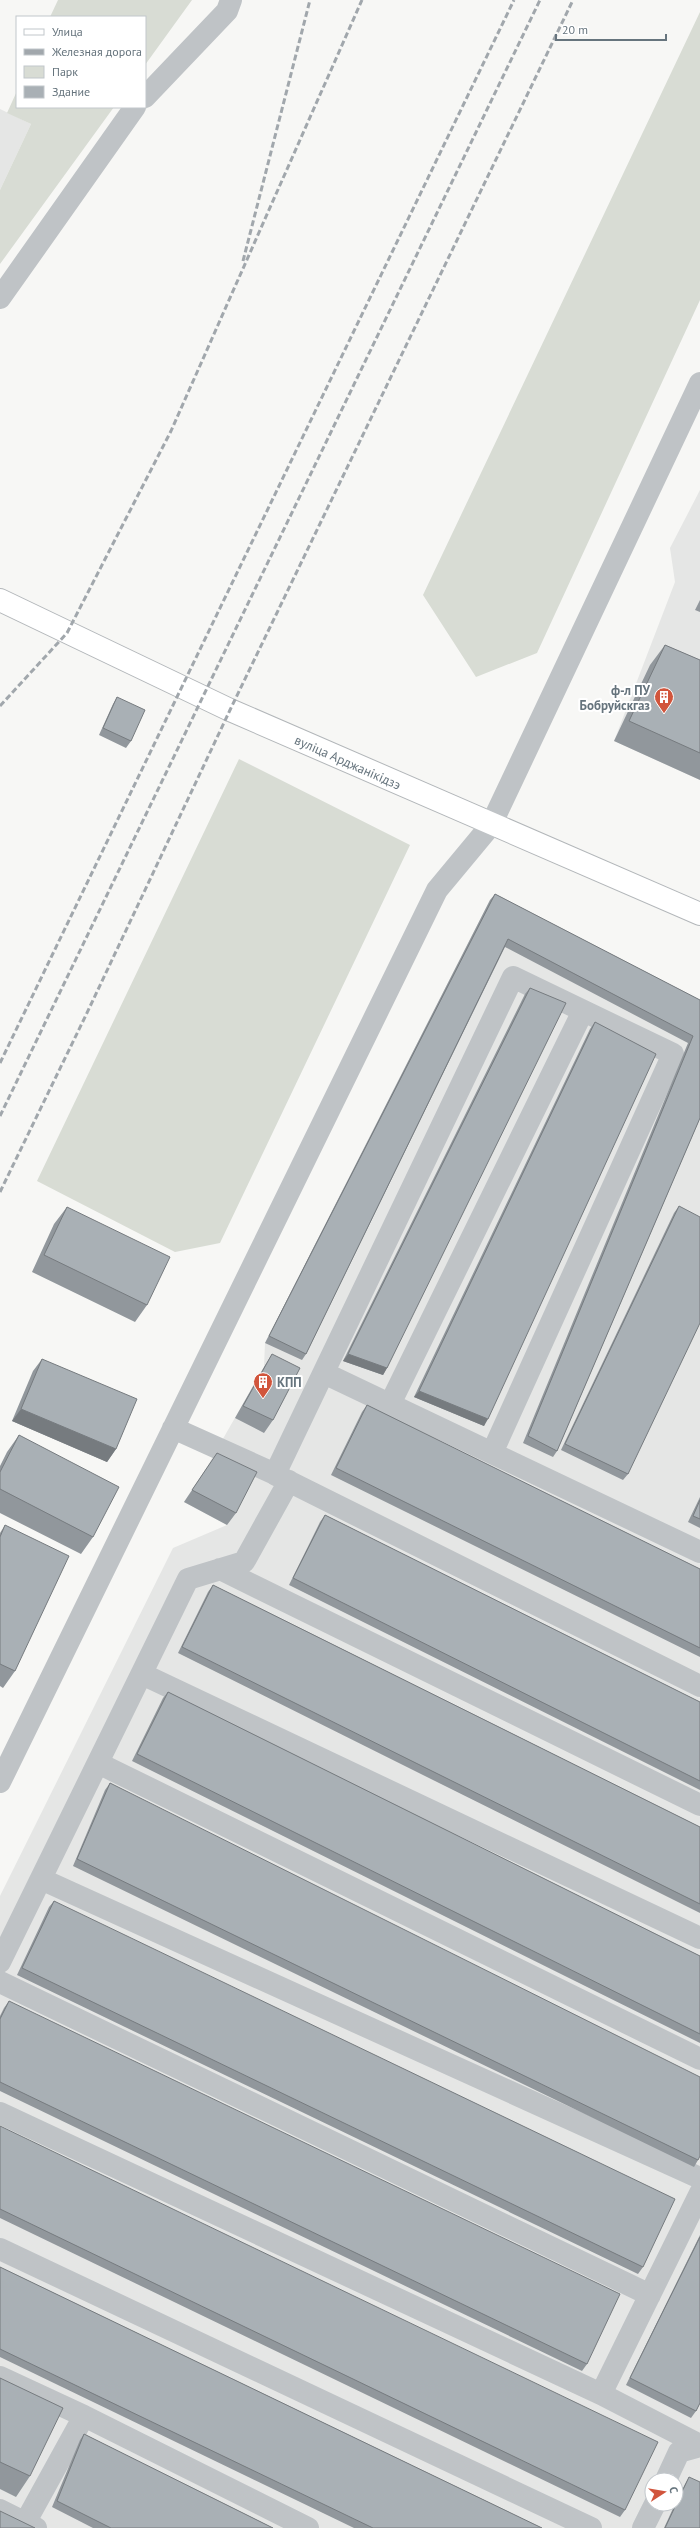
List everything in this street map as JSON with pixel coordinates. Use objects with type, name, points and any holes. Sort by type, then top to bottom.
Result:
[{"type":"main road","name":"вуліца Арджанікідзэ","points":[[0,600],[182,688],[491,825],[700,914]]},
{"type":"lane","points":[[146,96],[227,11],[231,0]]},
{"type":"lane","points":[[0,298],[134,108]]},
{"type":"lane","points":[[0,1782],[437,890],[491,825],[700,383]]},
{"type":"lane","points":[[0,1962],[188,1579],[244,1562],[282,1478],[324,1373],[513,977],[674,1054],[492,1453]]},
{"type":"lane","points":[[390,1404],[583,1011]]},
{"type":"lane","points":[[324,1373],[700,1552]]},
{"type":"lane","points":[[173,1428],[282,1478],[700,1686]]},
{"type":"lane","points":[[220,1569],[700,1805]]},
{"type":"lane","points":[[142,1674],[700,1938]]},
{"type":"lane","points":[[98,1763],[700,2059]]},
{"type":"lane","points":[[41,1879],[700,2178]]},
{"type":"lane","points":[[0,1982],[650,2295]]},
{"type":"lane","points":[[0,2113],[601,2394],[700,2446]]},
{"type":"lane","points":[[601,2394],[700,2193]]},
{"type":"lane","points":[[0,2250],[591,2528]]},
{"type":"lane","points":[[0,2377],[84,2416],[308,2528]]},
{"type":"lane","points":[[0,2510],[30,2525],[84,2416]]},
{"type":"lane","points":[[670,2472],[679,2452],[700,2446]]},
{"type":"lane","points":[[644,2528],[651,2512]]},
{"type":"shaded area","points":[[0,109],[31,124],[0,190]]},
{"type":"shaded area","points":[[700,490],[700,780],[614,741],[675,582],[670,548]]},
{"type":"shaded area","points":[[490,900],[700,1009],[700,2528],[0,2528],[0,1896],[173,1548],[227,1525],[184,1502],[208,1465],[264,1367],[265,1343]]},
{"type":"green space","points":[[58,0],[192,0],[146,64],[146,16],[50,16]]},
{"type":"green space","points":[[700,12],[700,300],[537,653],[476,677],[423,595]]},
{"type":"green space","points":[[16,93],[16,108],[113,108],[0,264],[0,190],[31,124],[7,113]]},
{"type":"green space","points":[[239,759],[410,845],[220,1243],[175,1252],[37,1181]]},
{"type":"building","name":"ф-л ПУ Бобруйскгаз","points":[[665,645],[700,660],[700,753],[629,721]]},
{"type":"building","points":[[117,697],[145,710],[131,741],[103,728]]},
{"type":"building","points":[[495,894],[700,1000],[700,1118],[557,1451],[528,1436],[693,1036],[508,939],[306,1354],[269,1336]]},
{"type":"building","points":[[530,988],[566,1003],[387,1368],[348,1354]]},
{"type":"building","points":[[595,1022],[656,1054],[488,1419],[419,1391]]},
{"type":"building","points":[[679,1206],[700,1217],[700,1323],[628,1474],[565,1444]]},
{"type":"building","points":[[67,1207],[170,1257],[147,1305],[44,1255]]},
{"type":"building","name":"КПП","points":[[272,1354],[300,1368],[273,1420],[243,1406]]},
{"type":"building","points":[[42,1359],[137,1399],[116,1449],[21,1409]]},
{"type":"building","points":[[367,1405],[700,1569],[700,1648],[336,1468]]},
{"type":"building","points":[[19,1435],[119,1487],[93,1537],[0,1489],[0,1472]]},
{"type":"building","points":[[217,1453],[257,1472],[236,1513],[192,1490]]},
{"type":"building","points":[[700,1500],[700,1519],[693,1516]]},
{"type":"building","points":[[325,1515],[700,1702],[700,1781],[293,1578]]},
{"type":"building","points":[[5,1525],[69,1556],[15,1671],[0,1664],[0,1537]]},
{"type":"building","points":[[213,1585],[700,1827],[700,1904],[182,1647]]},
{"type":"building","points":[[168,1692],[700,1956],[700,2034],[137,1754]]},
{"type":"building","points":[[110,1783],[700,2077],[700,2156],[698,2160],[77,1859]]},
{"type":"building","points":[[54,1901],[675,2199],[643,2267],[22,1968]]},
{"type":"building","points":[[9,2001],[620,2294],[587,2364],[0,2082],[0,2019]]},
{"type":"building","points":[[0,2126],[658,2442],[625,2510],[0,2209]]},
{"type":"building","points":[[700,2237],[700,2403],[696,2411],[630,2378]]},
{"type":"building","points":[[0,2267],[542,2528],[373,2528],[0,2349]]},
{"type":"building","points":[[0,2378],[63,2408],[30,2476],[0,2462]]},
{"type":"building","points":[[84,2434],[273,2528],[111,2528],[57,2501]]},
{"type":"building","points":[[689,2477],[700,2482],[700,2528],[665,2528],[673,2512],[684,2512],[684,2488]]},
{"type":"building","points":[[0,2511],[35,2528],[0,2528]]},
{"type":"railway","points":[[243,261],[310,0]]},
{"type":"railway","points":[[0,706],[67,633],[171,431],[362,0]]},
{"type":"railway","points":[[0,1063],[514,0]]},
{"type":"railway","points":[[0,1116],[540,0]]},
{"type":"railway","points":[[0,1192],[86,1015],[230,710],[573,0]]},
{"type":"place","name":"ф-л ПУ Бобруйскгаз","points":[[664,714]]},
{"type":"place","name":"КПП","points":[[263,1399]]}]
